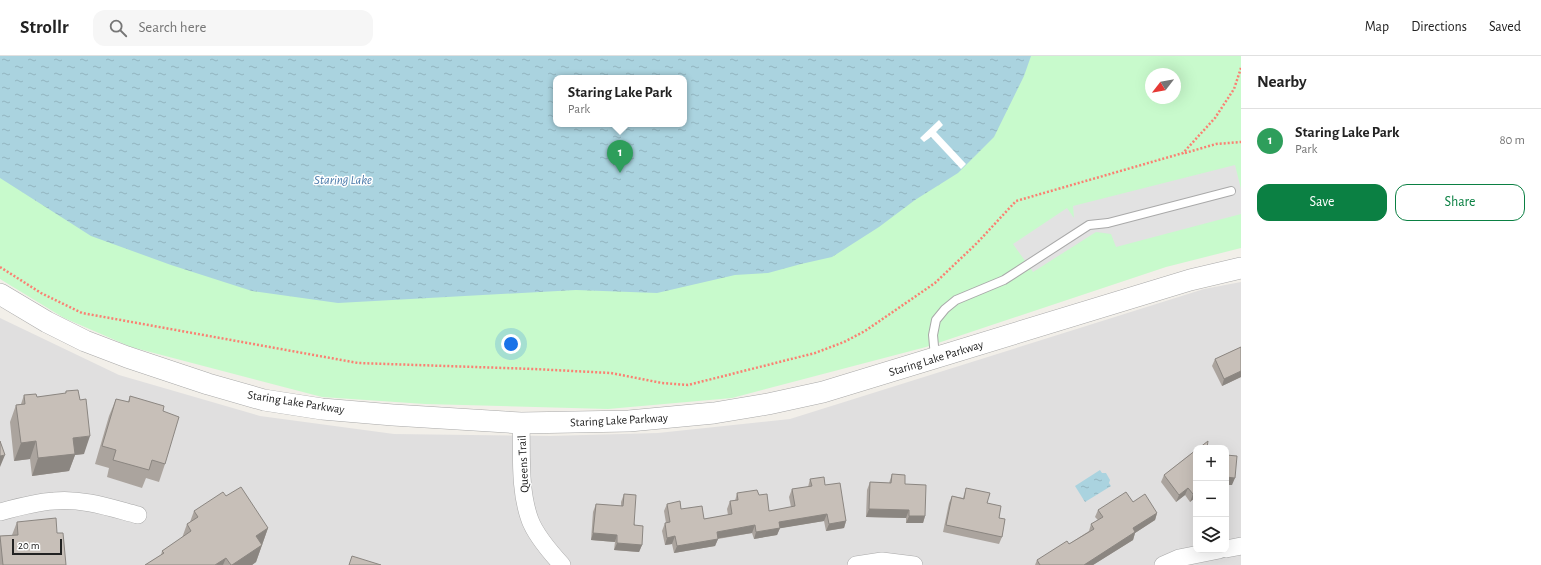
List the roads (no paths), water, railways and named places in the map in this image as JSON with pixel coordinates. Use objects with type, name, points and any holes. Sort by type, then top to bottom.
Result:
[{"type":"street","name":"Staring Lake Parkway","points":[[0,294],[47,322],[85,341],[171,372],[264,400],[322,409],[521,423],[629,421],[714,413],[768,404],[824,392],[1190,280],[1241,268]]},
{"type":"street","name":"Queens Trail","points":[[521,423],[523,492],[530,521],[548,550],[562,565]]},
{"type":"street","points":[[0,512],[26,505],[55,500],[87,503],[138,515]]},
{"type":"street","points":[[1229,548],[1241,546]]},
{"type":"street","points":[[1164,565],[1179,558],[1204,553]]},
{"type":"street","points":[[856,565],[882,561],[914,565]]},
{"type":"lane","points":[[935,358],[933,335],[936,320],[945,309],[956,300],[1004,280],[1089,225],[1108,223],[1231,190]]},
{"type":"water","name":"Staring Lake","points":[[0,56],[1031,56],[1024,76],[994,137],[958,173],[915,200],[879,227],[832,257],[768,273],[735,275],[657,293],[576,290],[338,303],[252,291],[171,265],[91,236],[0,178]]},
{"type":"water","points":[[1100,470],[1102,473],[1106,473],[1110,480],[1109,483],[1111,486],[1085,502],[1075,486]]},
{"type":"place","name":"Staring Lake Park","points":[[620,173]]}]
